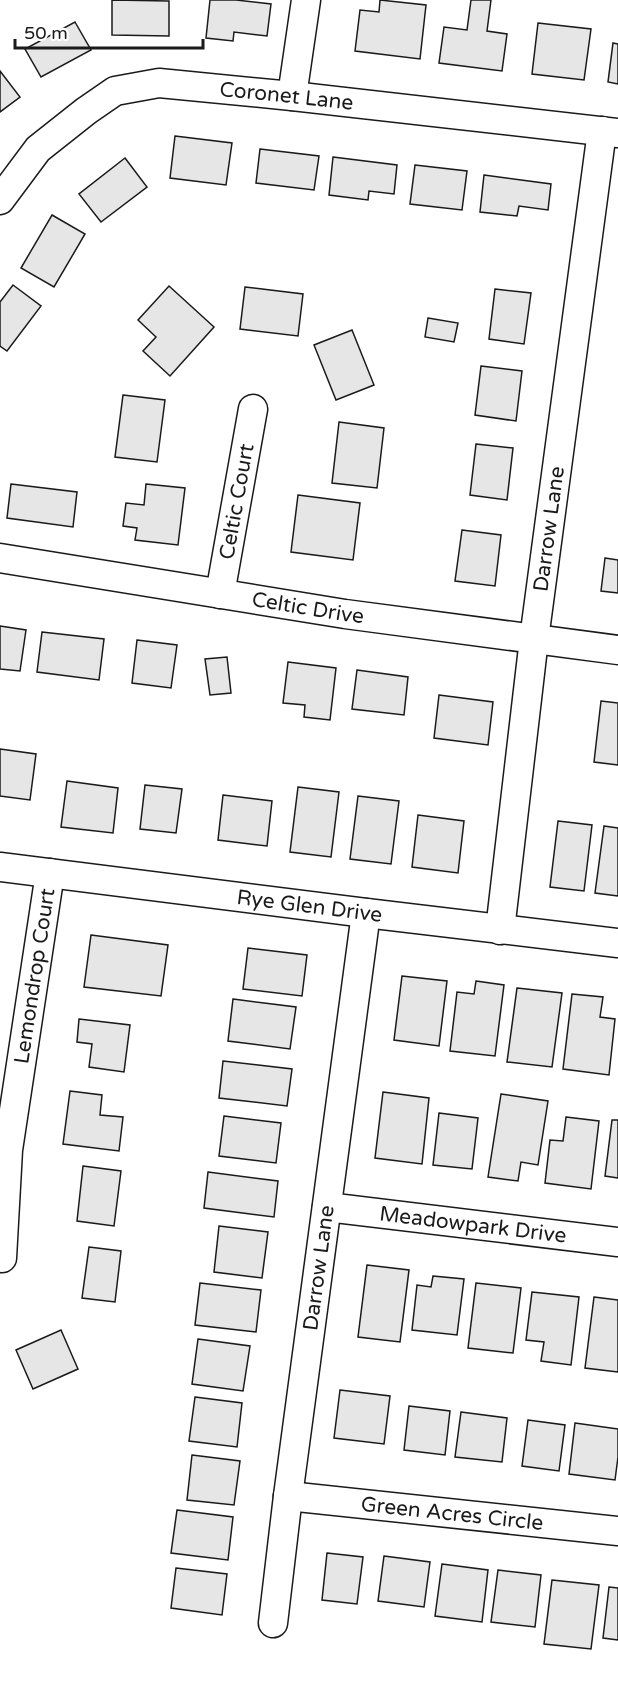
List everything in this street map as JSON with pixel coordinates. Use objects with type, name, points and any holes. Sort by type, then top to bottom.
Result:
[{"type":"street","points":[[292,96],[306,0]]},
{"type":"street","name":"Coronet Lane","points":[[0,200],[38,149],[86,111],[115,92],[159,83],[610,132]]},
{"type":"street","name":"Darrow Lane","points":[[500,930],[534,639],[610,132]]},
{"type":"street","name":"Celtic Court","points":[[220,594],[253,409]]},
{"type":"street","name":"Celtic Drive","points":[[0,558],[345,614],[618,650]]},
{"type":"street","name":"Rye Glen Drive","points":[[0,867],[618,943]]},
{"type":"street","name":"Lemondrop Court","points":[[2,1258],[4,1150],[50,873]]},
{"type":"street","name":"Darrow Lane","points":[[273,1623],[366,913]]},
{"type":"street","name":"Meadowpark Drive","points":[[327,1207],[618,1242]]},
{"type":"street","name":"Green Acres Circle","points":[[288,1496],[618,1531]]},
{"type":"building","points":[[112,0],[169,1],[169,36],[112,35]]},
{"type":"building","points":[[210,0],[271,4],[267,36],[234,32],[233,41],[206,38]]},
{"type":"building","points":[[380,0],[426,5],[420,59],[355,51],[360,10],[379,12]]},
{"type":"building","points":[[471,0],[491,0],[487,31],[507,34],[502,71],[439,63],[444,27],[467,30]]},
{"type":"building","points":[[75,22],[91,50],[41,77],[25,49]]},
{"type":"building","points":[[538,23],[591,29],[584,80],[532,74]]},
{"type":"building","points":[[613,43],[618,44],[618,84],[608,82]]},
{"type":"building","points":[[0,71],[20,97],[0,112]]},
{"type":"building","points":[[175,136],[232,143],[226,185],[170,178]]},
{"type":"building","points":[[260,149],[319,156],[314,190],[256,183]]},
{"type":"building","points":[[333,157],[397,165],[394,194],[369,191],[368,200],[329,195]]},
{"type":"building","points":[[125,158],[147,187],[101,222],[79,194]]},
{"type":"building","points":[[415,165],[467,171],[462,210],[410,204]]},
{"type":"building","points":[[484,175],[551,184],[548,210],[519,206],[517,216],[480,212]]},
{"type":"building","points":[[52,215],[85,234],[54,287],[21,268]]},
{"type":"building","points":[[13,285],[41,306],[7,351],[0,346],[0,302]]},
{"type":"building","points":[[169,286],[214,327],[170,376],[143,351],[156,337],[138,320]]},
{"type":"building","points":[[245,287],[303,294],[298,336],[240,329]]},
{"type":"building","points":[[495,289],[531,293],[524,344],[489,339]]},
{"type":"building","points":[[428,318],[458,323],[454,342],[425,337]]},
{"type":"building","points":[[352,330],[374,385],[336,400],[314,345]]},
{"type":"building","points":[[481,366],[522,371],[516,421],[475,415]]},
{"type":"building","points":[[123,395],[165,400],[157,462],[115,457]]},
{"type":"building","points":[[339,422],[384,428],[377,488],[332,483]]},
{"type":"building","points":[[476,444],[513,448],[507,500],[470,495]]},
{"type":"building","points":[[11,484],[77,492],[73,527],[7,518]]},
{"type":"building","points":[[146,484],[185,488],[178,545],[135,540],[137,528],[123,526],[126,503],[144,505]]},
{"type":"building","points":[[298,495],[360,503],[353,560],[291,552]]},
{"type":"building","points":[[462,530],[501,535],[495,586],[455,581]]},
{"type":"building","points":[[605,558],[618,560],[618,593],[601,591]]},
{"type":"building","points":[[0,626],[26,630],[20,671],[0,669]]},
{"type":"building","points":[[42,632],[104,639],[99,680],[37,672]]},
{"type":"building","points":[[137,640],[177,645],[171,688],[132,683]]},
{"type":"building","points":[[227,657],[231,693],[210,695],[205,659]]},
{"type":"building","points":[[288,662],[336,668],[330,720],[304,717],[305,705],[283,703]]},
{"type":"building","points":[[357,670],[408,677],[404,715],[352,709]]},
{"type":"building","points":[[439,695],[493,702],[488,745],[434,738]]},
{"type":"building","points":[[601,701],[618,703],[618,765],[594,762]]},
{"type":"building","points":[[0,749],[36,754],[30,800],[0,796]]},
{"type":"building","points":[[67,781],[118,788],[113,833],[61,827]]},
{"type":"building","points":[[145,785],[182,789],[176,833],[140,829]]},
{"type":"building","points":[[298,787],[339,792],[331,857],[290,852]]},
{"type":"building","points":[[223,795],[272,801],[267,846],[218,840]]},
{"type":"building","points":[[358,796],[399,801],[391,864],[350,859]]},
{"type":"building","points":[[418,815],[464,821],[458,873],[412,867]]},
{"type":"building","points":[[558,821],[592,825],[584,891],[550,887]]},
{"type":"building","points":[[604,826],[618,828],[618,896],[595,893]]},
{"type":"building","points":[[91,935],[168,945],[161,996],[84,987]]},
{"type":"building","points":[[248,948],[307,955],[302,996],[243,989]]},
{"type":"building","points":[[402,976],[447,981],[439,1046],[394,1040]]},
{"type":"building","points":[[476,981],[504,985],[495,1056],[450,1051],[457,992],[474,994]]},
{"type":"building","points":[[517,988],[562,993],[552,1067],[507,1062]]},
{"type":"building","points":[[572,994],[603,997],[600,1017],[615,1019],[609,1075],[563,1069]]},
{"type":"building","points":[[233,999],[296,1007],[290,1049],[228,1041]]},
{"type":"building","points":[[79,1019],[130,1025],[124,1072],[89,1067],[92,1044],[77,1042]]},
{"type":"building","points":[[223,1061],[292,1069],[287,1106],[219,1098]]},
{"type":"building","points":[[70,1091],[102,1095],[100,1115],[123,1117],[119,1151],[63,1144]]},
{"type":"building","points":[[383,1092],[429,1098],[422,1164],[375,1158]]},
{"type":"building","points":[[501,1094],[548,1101],[538,1165],[521,1162],[518,1181],[488,1177]]},
{"type":"building","points":[[439,1113],[478,1118],[472,1169],[433,1165]]},
{"type":"building","points":[[224,1116],[281,1123],[276,1163],[219,1156]]},
{"type":"building","points":[[566,1117],[599,1121],[591,1189],[545,1183],[550,1140],[563,1141]]},
{"type":"building","points":[[612,1120],[618,1120],[618,1178],[605,1176]]},
{"type":"building","points":[[83,1166],[121,1171],[114,1226],[77,1221]]},
{"type":"building","points":[[208,1172],[278,1181],[274,1217],[204,1208]]},
{"type":"building","points":[[219,1226],[268,1232],[262,1278],[214,1272]]},
{"type":"building","points":[[89,1247],[121,1251],[115,1302],[82,1298]]},
{"type":"building","points":[[367,1265],[409,1270],[400,1342],[358,1337]]},
{"type":"building","points":[[433,1276],[464,1279],[457,1335],[412,1330],[417,1285],[431,1287]]},
{"type":"building","points":[[200,1283],[261,1290],[256,1332],[195,1325]]},
{"type":"building","points":[[476,1283],[521,1288],[513,1353],[468,1348]]},
{"type":"building","points":[[532,1292],[579,1297],[571,1365],[541,1361],[544,1342],[526,1340]]},
{"type":"building","points":[[594,1297],[618,1300],[618,1372],[585,1368]]},
{"type":"building","points":[[61,1330],[78,1369],[33,1389],[16,1350]]},
{"type":"building","points":[[198,1339],[250,1346],[243,1391],[192,1384]]},
{"type":"building","points":[[340,1390],[390,1396],[384,1444],[334,1438]]},
{"type":"building","points":[[195,1397],[242,1403],[237,1447],[189,1441]]},
{"type":"building","points":[[409,1406],[450,1411],[445,1455],[404,1450]]},
{"type":"building","points":[[461,1412],[507,1418],[502,1462],[455,1457]]},
{"type":"building","points":[[528,1420],[565,1425],[559,1471],[522,1466]]},
{"type":"building","points":[[575,1423],[618,1429],[615,1480],[569,1474]]},
{"type":"building","points":[[192,1455],[240,1461],[234,1505],[187,1500]]},
{"type":"building","points":[[177,1510],[233,1517],[228,1560],[171,1553]]},
{"type":"building","points":[[327,1553],[363,1557],[357,1604],[322,1600]]},
{"type":"building","points":[[384,1556],[430,1562],[424,1607],[378,1601]]},
{"type":"building","points":[[442,1564],[488,1570],[482,1622],[435,1616]]},
{"type":"building","points":[[176,1568],[227,1574],[222,1615],[171,1608]]},
{"type":"building","points":[[498,1570],[541,1575],[535,1627],[491,1622]]},
{"type":"building","points":[[552,1580],[599,1585],[591,1649],[544,1644]]},
{"type":"building","points":[[609,1587],[618,1588],[618,1640],[603,1638]]}]
